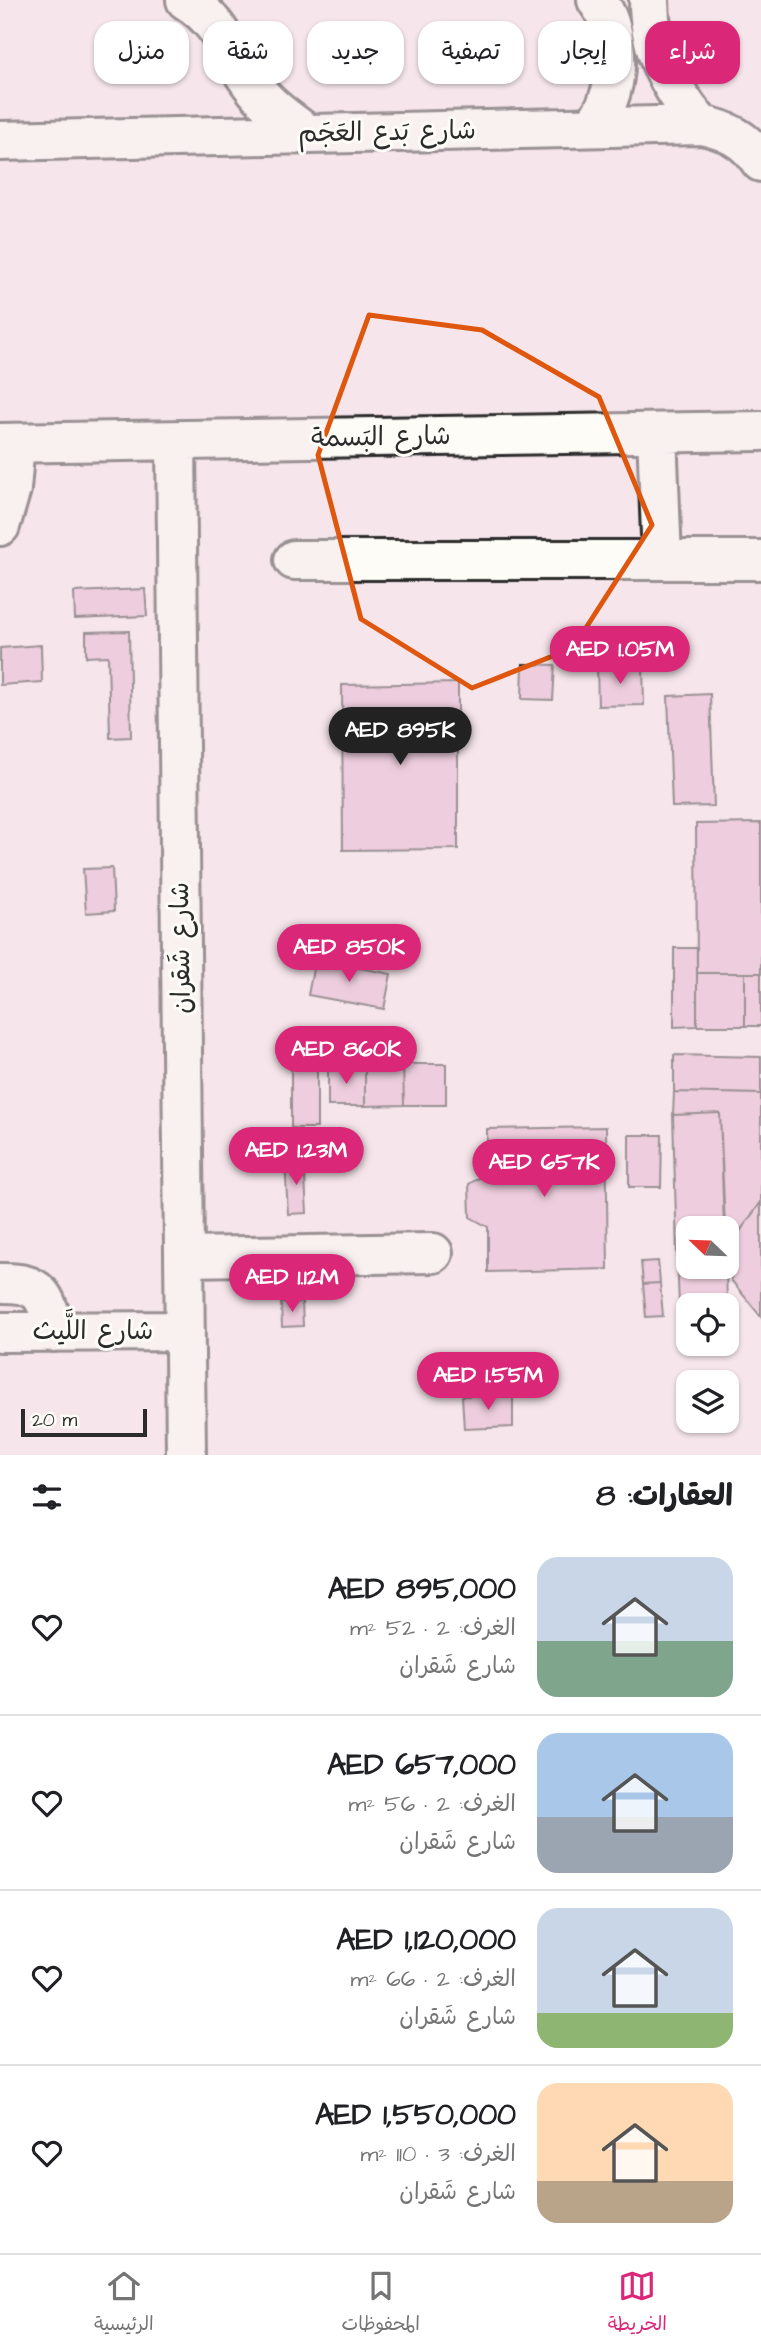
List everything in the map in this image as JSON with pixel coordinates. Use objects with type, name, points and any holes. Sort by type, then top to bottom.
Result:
[{"type":"street","points":[[186,0],[211,19],[256,90],[279,114],[306,134]]},
{"type":"street","points":[[593,127],[607,103],[615,64],[612,29],[597,0]]},
{"type":"street","points":[[649,0],[653,41],[663,68],[679,99],[701,125]]},
{"type":"street","name":"شارع بَدع العَجَم","points":[[0,141],[701,125],[721,129],[740,138],[761,162]]},
{"type":"street","name":"شارع البَسمة","points":[[7,443],[761,431]]},
{"type":"street","points":[[657,433],[662,560]]},
{"type":"street","name":"شارع شَقران","points":[[176,441],[186,1455]]},
{"type":"street","points":[[1,521],[11,489],[7,443]]},
{"type":"street","points":[[294,560],[761,561]]},
{"type":"street","points":[[185,1257],[433,1253]]},
{"type":"street","points":[[0,1283],[18,1282],[41,1294],[48,1304],[54,1332]]},
{"type":"street","name":"شارع اللَّيث","points":[[0,1332],[185,1331]]},
{"type":"highlighted area","points":[[369,315],[482,330],[599,397],[652,525],[573,648],[472,688],[361,619],[318,455]]},
{"type":"building","points":[[145,589],[147,616],[75,619],[74,592]]},
{"type":"building","points":[[129,631],[131,737],[110,738],[108,656],[86,657],[86,632]]},
{"type":"building","points":[[41,645],[42,682],[0,685],[0,648]]},
{"type":"building","points":[[523,664],[555,665],[553,700],[522,699]]},
{"type":"building","points":[[597,666],[643,666],[644,705],[598,706]]},
{"type":"building","points":[[458,683],[458,849],[343,850],[342,685]]},
{"type":"building","points":[[710,694],[714,806],[672,807],[668,696]]},
{"type":"building","points":[[761,823],[761,973],[697,973],[696,824]]},
{"type":"building","points":[[112,868],[114,911],[86,913],[83,869]]},
{"type":"building","points":[[674,948],[697,948],[697,1026],[674,1027]]},
{"type":"building","points":[[315,959],[391,974],[384,1009],[308,995]]},
{"type":"building","points":[[697,973],[745,973],[745,1026],[697,1026]]},
{"type":"building","points":[[745,973],[761,973],[761,1026],[745,1026]]},
{"type":"building","points":[[674,1055],[761,1057],[761,1094],[674,1092]]},
{"type":"building","points":[[403,1064],[446,1064],[446,1105],[404,1105]]},
{"type":"building","points":[[403,1064],[404,1105],[365,1106],[365,1065]]},
{"type":"building","points":[[328,1065],[365,1065],[365,1106],[328,1106]]},
{"type":"building","points":[[291,1069],[317,1069],[317,1128],[291,1128]]},
{"type":"building","points":[[674,1092],[761,1094],[761,1202],[739,1232],[739,1216],[725,1216],[720,1113],[673,1115]]},
{"type":"building","points":[[720,1113],[724,1216],[676,1216],[676,1219],[673,1115]]},
{"type":"building","points":[[606,1127],[608,1269],[488,1272],[488,1227],[470,1217],[469,1184],[487,1173],[487,1129]]},
{"type":"building","points":[[629,1135],[662,1135],[661,1187],[629,1187]]},
{"type":"building","points":[[304,1160],[307,1213],[288,1214],[285,1161]]},
{"type":"building","points":[[761,1202],[761,1317],[731,1280],[739,1279],[739,1233]]},
{"type":"building","points":[[658,1261],[660,1283],[643,1284],[641,1262]]},
{"type":"building","points":[[678,1279],[726,1279],[727,1293],[678,1293]]},
{"type":"building","points":[[660,1283],[663,1316],[646,1317],[643,1284]]},
{"type":"building","points":[[302,1302],[303,1326],[282,1327],[281,1303]]},
{"type":"building","points":[[513,1395],[513,1427],[464,1429],[462,1396]]}]
